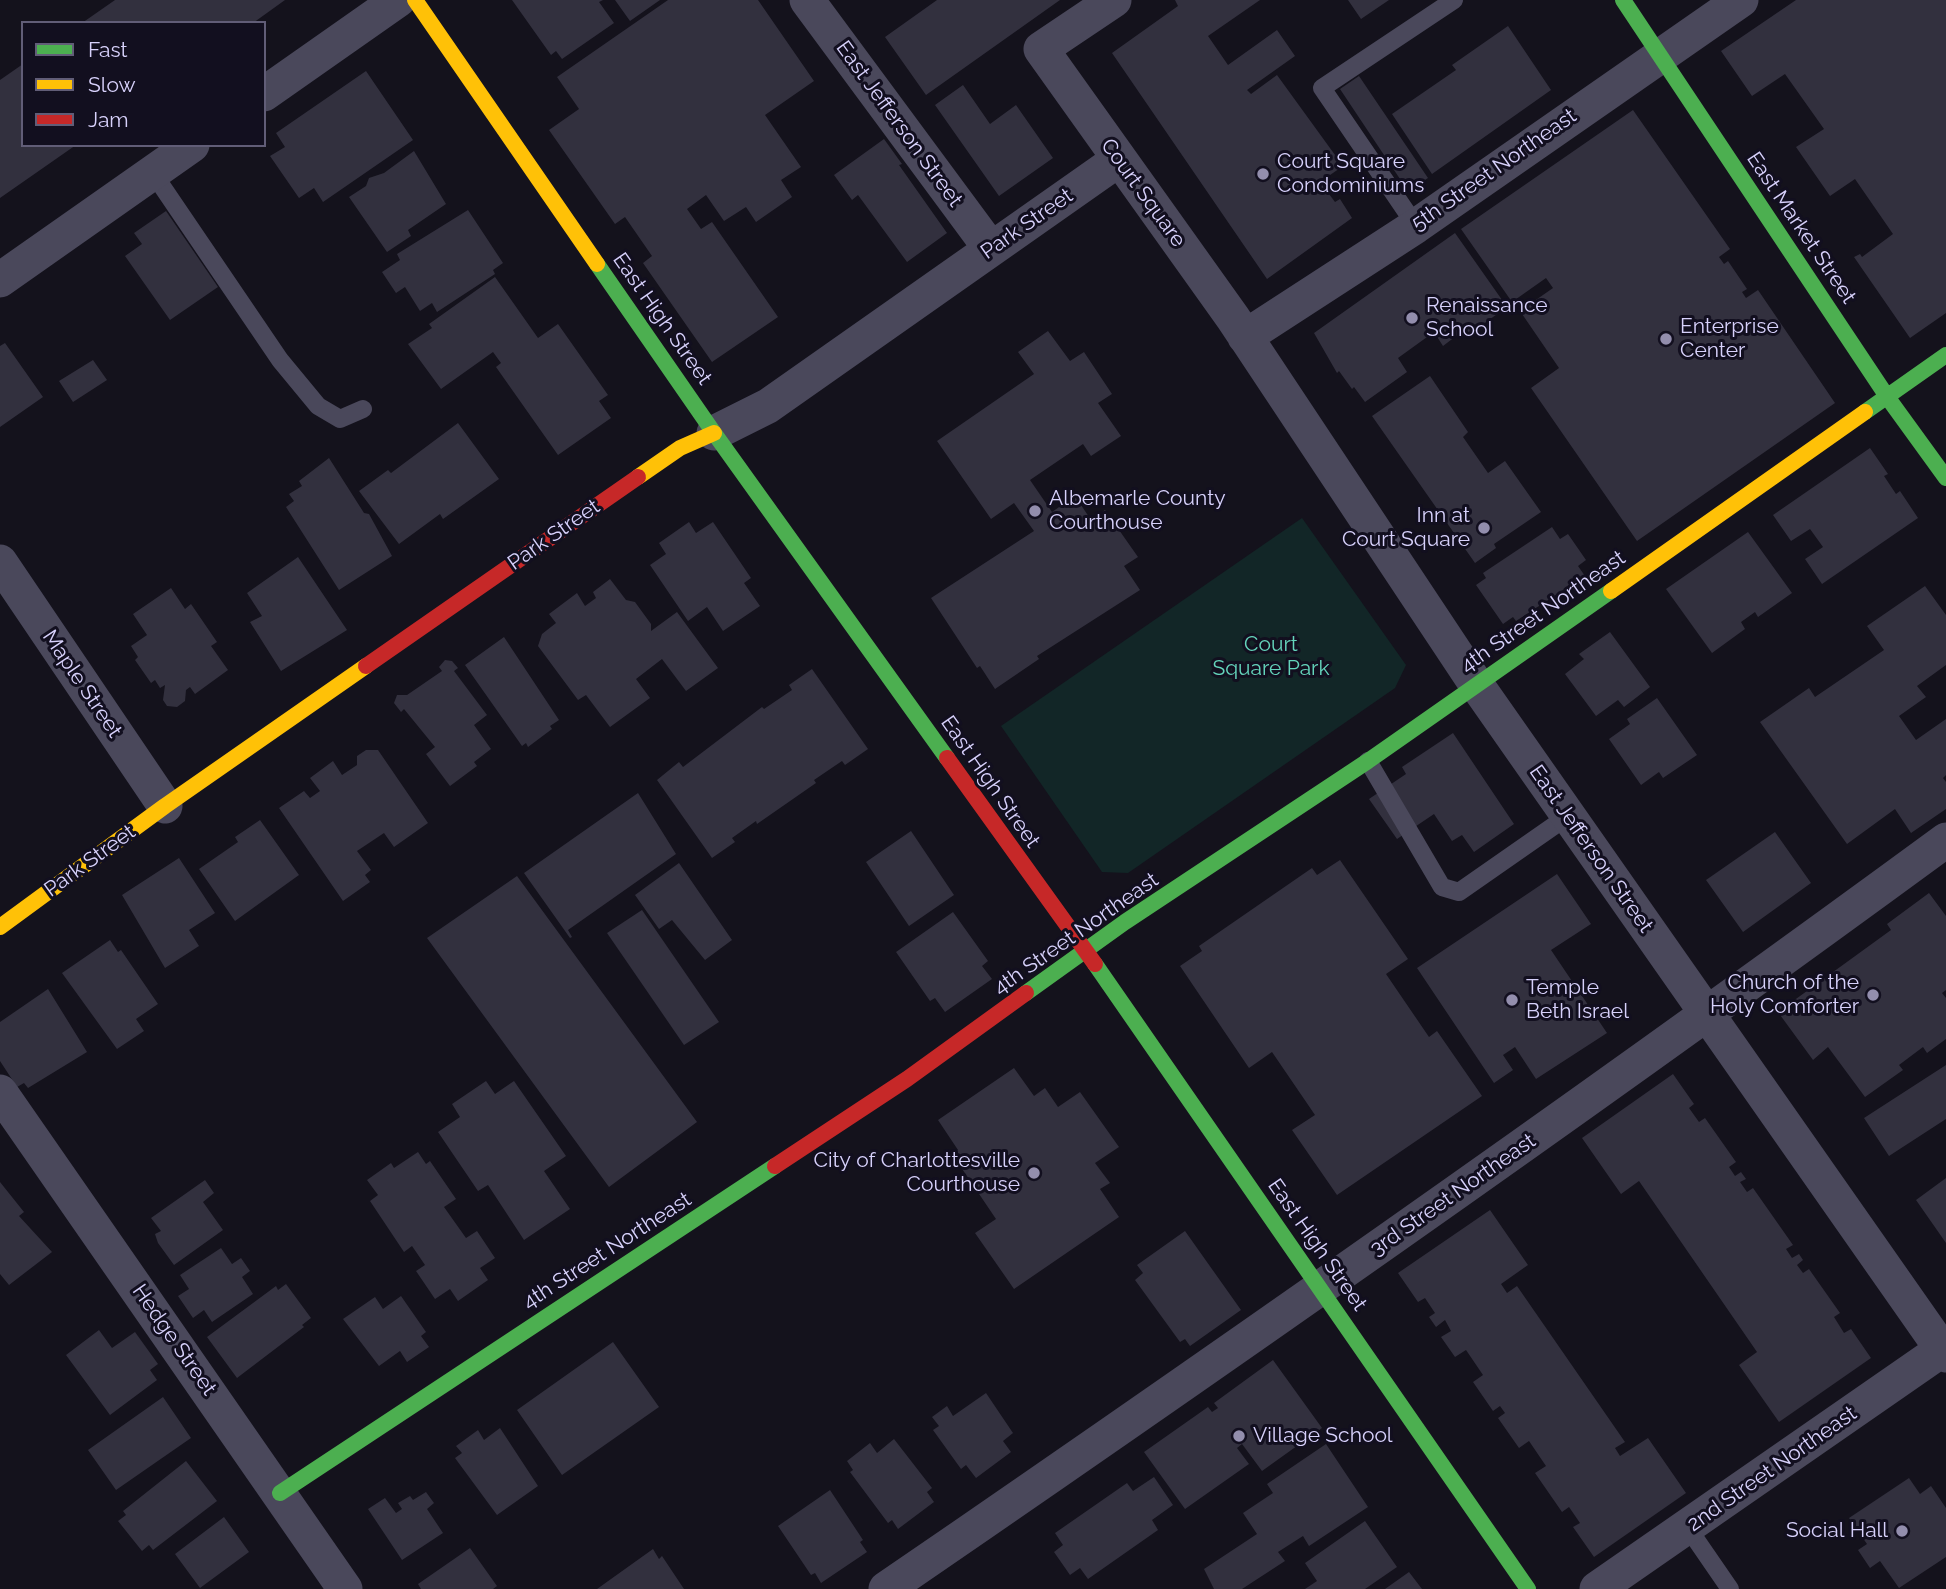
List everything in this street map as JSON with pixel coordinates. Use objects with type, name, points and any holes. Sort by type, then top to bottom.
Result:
[{"type":"street","points":[[266,93],[398,0]]},
{"type":"street","name":"East High Street","points":[[415,0],[714,433],[1087,952],[1528,1589]]},
{"type":"street","name":"East Jefferson Street","points":[[807,0],[991,249]]},
{"type":"street","name":"Court Square","points":[[1114,0],[1041,48],[1245,337]]},
{"type":"street","name":"East Market Street","points":[[1623,0],[1888,398],[1946,478]]},
{"type":"street","name":"5th Street Northeast","points":[[1245,337],[1416,226],[1741,0]]},
{"type":"street","points":[[0,280],[189,147]]},
{"type":"street","name":"Park Street","points":[[0,927],[165,806],[680,448],[768,406],[1118,160]]},
{"type":"street","name":"East Jefferson Street","points":[[1245,337],[1476,684],[1945,1351]]},
{"type":"street","name":"4th Street Northeast","points":[[280,1493],[907,1079],[1087,952],[1125,922],[1368,761],[1946,355]]},
{"type":"street","name":"Maple Street","points":[[0,562],[165,806]]},
{"type":"street","name":"3rd Street Northeast","points":[[886,1589],[1321,1288],[1708,1015],[1946,841]]},
{"type":"street","name":"Hedge Street","points":[[0,1092],[345,1589]]},
{"type":"street","name":"2nd Street Northeast","points":[[1597,1589],[1945,1351]]},
{"type":"lane","points":[[1416,226],[1322,88],[1454,0]]},
{"type":"lane","points":[[153,173],[280,360],[318,406],[340,419],[363,409]]},
{"type":"lane","points":[[1368,761],[1442,887],[1451,891],[1459,892],[1568,816]]},
{"type":"lane","points":[[1688,1528],[1730,1589]]},
{"type":"green space","name":"Court Square Park","points":[[1302,518],[1406,665],[1395,688],[1128,873],[1102,872],[1001,726]]},
{"type":"building","points":[[115,0],[285,0],[256,21],[85,21]]},
{"type":"building","points":[[512,0],[603,0],[599,2],[614,23],[562,59],[556,51],[551,55]]},
{"type":"building","points":[[615,0],[660,0],[630,21]]},
{"type":"building","points":[[668,0],[758,0],[814,81],[765,115],[801,167],[781,180],[792,197],[756,222],[746,207],[724,221],[706,195],[687,209],[701,229],[712,222],[778,317],[712,362],[643,263],[652,256],[625,217],[615,224],[549,130],[579,109],[557,77]]},
{"type":"building","points":[[937,0],[1060,0],[926,95],[885,37]]},
{"type":"building","points":[[1175,0],[1260,0],[1208,36],[1228,65],[1277,30],[1295,56],[1247,90],[1251,94],[1277,75],[1343,166],[1320,182],[1335,202],[1340,199],[1352,218],[1267,279],[1112,53],[1178,6]]},
{"type":"building","points":[[1348,0],[1389,0],[1361,19]]},
{"type":"building","points":[[1796,0],[1946,0],[1946,313],[1910,338],[1854,257],[1860,254],[1862,257],[1893,234],[1855,179],[1830,196],[1796,147],[1824,129],[1785,74],[1752,96],[1721,51]]},
{"type":"building","points":[[1508,26],[1551,90],[1432,174],[1392,114],[1456,70],[1452,65]]},
{"type":"building","points":[[21,65],[21,147],[73,147],[0,198],[0,80]]},
{"type":"building","points":[[366,71],[413,140],[323,202],[314,188],[299,198],[270,156],[285,147],[276,133]]},
{"type":"building","points":[[1359,76],[1428,178],[1408,191],[1340,89]]},
{"type":"building","points":[[963,85],[990,124],[1016,105],[1053,158],[999,196],[935,105]]},
{"type":"building","name":"Enterprise Center","points":[[1633,110],[1730,249],[1719,257],[1724,264],[1728,261],[1747,289],[1742,292],[1746,298],[1758,290],[1835,403],[1637,541],[1531,388],[1559,368],[1520,311],[1553,288],[1546,278],[1512,302],[1461,229]]},
{"type":"building","points":[[884,139],[947,233],[907,262],[858,195],[852,200],[834,175]]},
{"type":"building","points":[[414,151],[446,204],[408,230],[411,236],[387,252],[349,197],[366,186],[369,178],[384,173]]},
{"type":"building","points":[[468,210],[503,263],[493,270],[495,274],[437,312],[432,303],[420,311],[405,287],[396,293],[382,272],[400,260],[397,254]]},
{"type":"building","points":[[166,211],[218,287],[170,320],[125,256],[142,244],[134,233]]},
{"type":"building","name":"Renaissance School","points":[[1455,233],[1507,307],[1468,335],[1464,330],[1443,346],[1434,332],[1398,358],[1407,372],[1365,402],[1339,371],[1337,373],[1314,333]]},
{"type":"building","points":[[495,277],[538,338],[558,324],[608,395],[599,401],[611,418],[558,455],[496,367],[501,363],[493,352],[441,389],[408,344],[432,328],[429,324]]},
{"type":"building","name":"Albemarle County Courthouse","points":[[1048,331],[1070,361],[1084,352],[1112,394],[1098,403],[1121,436],[1091,456],[1083,444],[1030,480],[1052,512],[1075,496],[1091,520],[1105,510],[1138,557],[1124,566],[1140,590],[1037,656],[1039,659],[995,689],[980,666],[977,668],[931,598],[1034,531],[1014,503],[991,519],[937,441],[1034,374],[1018,352]]},
{"type":"building","points":[[5,343],[43,397],[0,427],[0,346]]},
{"type":"building","points":[[93,360],[107,380],[73,402],[59,381]]},
{"type":"building","points":[[1430,376],[1468,432],[1463,437],[1488,473],[1505,461],[1541,512],[1494,544],[1496,548],[1475,563],[1372,416]]},
{"type":"building","points":[[458,423],[499,479],[443,519],[440,514],[399,544],[359,491],[388,470],[391,473]]},
{"type":"building","points":[[1870,448],[1888,474],[1884,476],[1896,494],[1900,491],[1918,518],[1822,584],[1805,559],[1823,547],[1810,529],[1791,541],[1773,515]]},
{"type":"building","points":[[329,458],[364,513],[369,514],[392,556],[339,590],[286,507],[294,501],[289,494],[302,486],[299,481]]},
{"type":"building","points":[[689,522],[696,533],[713,522],[751,578],[744,583],[760,606],[723,631],[707,607],[688,621],[650,565],[666,554],[659,543]]},
{"type":"building","points":[[1552,527],[1560,539],[1568,534],[1586,560],[1578,566],[1585,576],[1516,621],[1513,617],[1503,624],[1476,585],[1486,578],[1483,573]]},
{"type":"building","points":[[1748,532],[1792,593],[1758,617],[1755,612],[1741,622],[1745,629],[1712,653],[1666,589]]},
{"type":"building","points":[[298,557],[347,630],[281,671],[250,622],[262,616],[247,593]]},
{"type":"building","points":[[610,579],[626,600],[635,602],[651,624],[651,631],[677,612],[718,668],[686,691],[662,659],[636,679],[650,698],[610,727],[586,695],[578,700],[538,646],[542,634],[556,623],[549,614],[577,593],[585,606],[596,598],[593,592]]},
{"type":"building","points":[[1925,586],[1946,615],[1946,665],[1917,686],[1926,697],[1899,716],[1916,740],[1946,719],[1946,775],[1943,778],[1946,782],[1946,809],[1911,833],[1895,809],[1847,844],[1760,722],[1809,688],[1815,697],[1884,650],[1867,626]]},
{"type":"building","points":[[171,588],[185,609],[191,604],[217,642],[211,646],[228,670],[195,694],[190,687],[186,690],[185,701],[177,707],[167,706],[163,700],[165,685],[160,688],[155,680],[151,683],[135,660],[138,657],[131,646],[147,635],[133,614]]},
{"type":"building","points":[[1610,632],[1650,687],[1624,707],[1618,700],[1596,716],[1565,674],[1584,659],[1579,654]]},
{"type":"building","points":[[504,637],[559,720],[550,726],[552,729],[528,747],[526,743],[522,746],[465,665]]},
{"type":"building","points":[[445,660],[452,661],[458,668],[454,671],[487,715],[474,725],[491,749],[474,762],[477,766],[450,786],[426,754],[435,747],[404,709],[401,712],[394,703],[397,695],[407,695],[442,671],[439,667]]},
{"type":"building","points":[[812,669],[868,749],[845,765],[842,761],[814,780],[816,783],[732,838],[735,842],[712,858],[657,780],[679,762],[683,767],[762,707],[764,709],[792,690],[789,685]]},
{"type":"building","points":[[1657,698],[1697,755],[1663,778],[1659,772],[1641,785],[1609,739],[1630,724],[1627,719]]},
{"type":"building","points":[[1453,733],[1514,824],[1474,852],[1462,835],[1452,841],[1434,814],[1397,839],[1369,799],[1406,774],[1402,767]]},
{"type":"building","points":[[366,750],[378,750],[428,823],[394,847],[384,833],[357,851],[371,870],[365,875],[370,882],[343,901],[279,808],[304,791],[310,798],[320,791],[310,778],[333,761],[342,775],[357,765],[357,756]]},
{"type":"building","points":[[638,793],[676,854],[568,930],[572,937],[570,938],[524,873]]},
{"type":"building","points":[[260,820],[299,875],[235,921],[199,869],[238,842],[235,837]]},
{"type":"building","points":[[911,831],[954,895],[909,926],[866,862]]},
{"type":"building","points":[[1775,832],[1811,883],[1743,932],[1706,880]]},
{"type":"building","points":[[179,858],[215,913],[189,930],[199,946],[165,968],[122,895]]},
{"type":"building","points":[[1340,860],[1408,959],[1386,974],[1429,1037],[1437,1031],[1482,1096],[1337,1195],[1292,1130],[1315,1115],[1272,1052],[1249,1068],[1180,966],[1202,951],[1199,946],[1312,868],[1317,875]]},
{"type":"building","points":[[679,863],[732,940],[705,960],[672,920],[659,929],[635,895]]},
{"type":"building","name":"Temple Beth Israel","points":[[1557,874],[1591,924],[1551,950],[1607,1033],[1536,1079],[1515,1047],[1503,1055],[1513,1070],[1494,1083],[1417,968]]},
{"type":"building","points":[[517,876],[697,1122],[609,1187],[427,938]]},
{"type":"building","name":"Church of the Holy Comforter","points":[[1929,893],[1946,916],[1946,990],[1942,993],[1946,998],[1946,1039],[1927,1053],[1923,1047],[1899,1065],[1903,1070],[1865,1097],[1828,1047],[1813,1060],[1775,1008],[1786,1000],[1789,1004],[1891,930],[1887,924]]},
{"type":"building","points":[[642,910],[719,1022],[684,1045],[607,933]]},
{"type":"building","points":[[953,912],[988,961],[982,966],[992,979],[945,1012],[935,998],[930,1001],[896,952]]},
{"type":"building","points":[[110,940],[118,952],[121,950],[158,1004],[136,1019],[144,1031],[117,1049],[62,973]]},
{"type":"building","points":[[48,989],[87,1052],[28,1088],[24,1083],[17,1087],[0,1061],[0,1022]]},
{"type":"building","points":[[1946,1065],[1946,1119],[1889,1156],[1864,1118]]},
{"type":"building","name":"City of Charlottesville Courthouse","points":[[1014,1068],[1034,1096],[1045,1088],[1058,1107],[1080,1092],[1119,1147],[1095,1163],[1110,1183],[1100,1189],[1119,1217],[1014,1289],[975,1233],[996,1219],[952,1154],[958,1150],[938,1120]]},
{"type":"building","points":[[1673,1074],[1694,1104],[1689,1108],[1699,1122],[1705,1118],[1736,1162],[1729,1167],[1735,1176],[1741,1172],[1746,1179],[1740,1182],[1747,1192],[1753,1188],[1793,1245],[1786,1249],[1792,1258],[1799,1254],[1803,1260],[1797,1265],[1803,1273],[1809,1269],[1840,1313],[1834,1317],[1844,1333],[1851,1329],[1871,1358],[1779,1422],[1739,1365],[1757,1352],[1639,1181],[1621,1194],[1582,1138]]},
{"type":"building","points":[[486,1081],[495,1094],[514,1081],[566,1156],[544,1171],[570,1209],[524,1240],[488,1185],[478,1191],[438,1132],[460,1117],[452,1104]]},
{"type":"building","points":[[418,1152],[426,1164],[430,1161],[456,1199],[444,1207],[466,1238],[477,1231],[495,1258],[480,1268],[488,1280],[458,1301],[450,1289],[435,1299],[416,1271],[425,1265],[412,1246],[404,1252],[370,1201],[378,1195],[367,1180],[391,1163],[394,1168]]},
{"type":"building","points":[[1946,1178],[1946,1243],[1916,1200]]},
{"type":"building","points":[[205,1180],[214,1193],[203,1202],[223,1230],[174,1265],[158,1243],[155,1234],[161,1231],[151,1218]]},
{"type":"building","points":[[0,1182],[24,1212],[19,1216],[52,1252],[9,1285],[0,1274]]},
{"type":"building","points":[[1490,1210],[1528,1265],[1501,1284],[1507,1293],[1517,1286],[1625,1442],[1615,1448],[1620,1456],[1648,1438],[1686,1493],[1594,1557],[1573,1527],[1580,1523],[1569,1507],[1562,1512],[1535,1473],[1546,1466],[1529,1441],[1519,1448],[1498,1418],[1505,1413],[1500,1406],[1493,1411],[1473,1382],[1483,1375],[1466,1350],[1455,1357],[1441,1337],[1451,1331],[1445,1320],[1436,1327],[1429,1317],[1435,1313],[1425,1298],[1418,1302],[1398,1273]]},
{"type":"building","points":[[1185,1231],[1241,1310],[1190,1346],[1185,1339],[1180,1342],[1135,1280],[1143,1273],[1137,1265]]},
{"type":"building","points":[[221,1248],[232,1264],[241,1258],[250,1271],[242,1277],[253,1294],[212,1322],[204,1310],[193,1318],[178,1296],[189,1289],[180,1275]]},
{"type":"building","points":[[286,1284],[311,1318],[302,1325],[304,1327],[237,1378],[207,1337],[276,1286],[278,1290]]},
{"type":"building","points":[[401,1296],[426,1332],[421,1336],[429,1347],[407,1362],[400,1351],[379,1366],[343,1319],[375,1297],[383,1309]]},
{"type":"building","points":[[99,1330],[112,1348],[135,1332],[158,1364],[150,1370],[157,1380],[110,1415],[66,1355]]},
{"type":"building","points":[[613,1342],[659,1407],[562,1475],[517,1410]]},
{"type":"building","name":"Village School","points":[[1273,1360],[1322,1428],[1262,1471],[1242,1444],[1237,1448],[1249,1464],[1185,1509],[1144,1452],[1208,1407],[1212,1412],[1218,1408],[1214,1403]]},
{"type":"building","points":[[986,1393],[1013,1433],[1003,1441],[1011,1452],[976,1478],[966,1465],[961,1469],[933,1430],[939,1426],[932,1417],[947,1406],[953,1416]]},
{"type":"building","points":[[163,1397],[191,1438],[116,1490],[88,1450]]},
{"type":"building","points":[[500,1428],[538,1486],[497,1515],[455,1458],[462,1453],[456,1446],[478,1430],[484,1440]]},
{"type":"building","points":[[894,1439],[932,1488],[927,1492],[934,1502],[898,1529],[892,1520],[888,1523],[850,1472],[853,1470],[847,1461],[870,1443],[877,1453]]},
{"type":"building","points":[[1326,1444],[1368,1507],[1309,1546],[1303,1536],[1278,1552],[1285,1561],[1242,1589],[1214,1589],[1204,1569],[1257,1534],[1243,1513],[1273,1493],[1267,1484]]},
{"type":"building","points":[[186,1461],[217,1501],[153,1550],[149,1545],[142,1551],[118,1521],[126,1515],[123,1511]]},
{"type":"building","points":[[1154,1477],[1173,1505],[1152,1520],[1158,1530],[1088,1579],[1080,1568],[1070,1575],[1054,1552],[1063,1545],[1055,1533],[1127,1483],[1133,1491]]},
{"type":"building","name":"Social Hall","points":[[1909,1478],[1920,1494],[1931,1486],[1946,1508],[1946,1557],[1899,1588],[1880,1561],[1870,1568],[1858,1550],[1867,1544],[1849,1518]]},
{"type":"building","points":[[830,1490],[863,1540],[860,1542],[867,1552],[821,1583],[815,1573],[811,1575],[778,1526]]},
{"type":"building","points":[[426,1492],[434,1503],[427,1509],[443,1533],[402,1560],[368,1509],[385,1498],[396,1513],[402,1509],[398,1503],[410,1496],[413,1500]]},
{"type":"building","points":[[224,1517],[249,1552],[200,1588],[175,1554]]},
{"type":"building","points":[[1365,1521],[1397,1567],[1365,1589],[1305,1589],[1317,1581],[1305,1563]]},
{"type":"building","points":[[470,1548],[497,1586],[493,1589],[421,1589],[418,1584]]},
{"type":"building","points":[[653,1549],[659,1559],[662,1556],[684,1589],[597,1589]]},
{"type":"building","points":[[1409,1572],[1422,1589],[1385,1589]]},
{"type":"traffic: fast","points":[[1623,0],[1888,398],[1946,478]]},
{"type":"traffic: fast","points":[[597,264],[714,433],[947,758]]},
{"type":"traffic: fast","points":[[1865,412],[1946,355]]},
{"type":"traffic: fast","points":[[1026,993],[1125,922],[1368,761],[1611,591]]},
{"type":"traffic: fast","points":[[1095,964],[1528,1589]]},
{"type":"traffic: fast","points":[[280,1493],[775,1166]]},
{"type":"traffic: slow","points":[[415,0],[597,264]]},
{"type":"traffic: slow","points":[[1611,591],[1865,412]]},
{"type":"traffic: slow","points":[[638,477],[680,448],[714,433]]},
{"type":"traffic: slow","points":[[0,927],[165,806],[366,666]]},
{"type":"traffic: jam","points":[[366,666],[638,477]]},
{"type":"traffic: jam","points":[[947,758],[1095,964]]},
{"type":"traffic: jam","points":[[775,1166],[907,1079],[1026,993]]},
{"type":"place","name":"Court Square Condominiums","points":[[1263,174]]},
{"type":"place","name":"Renaissance School","points":[[1412,318]]},
{"type":"place","name":"Enterprise Center","points":[[1666,339]]},
{"type":"place","name":"Albemarle County Courthouse","points":[[1035,511]]},
{"type":"place","name":"Inn at Court Square","points":[[1484,528]]},
{"type":"place","name":"Church of the Holy Comforter","points":[[1873,995]]},
{"type":"place","name":"Temple Beth Israel","points":[[1512,1000]]},
{"type":"place","name":"City of Charlottesville Courthouse","points":[[1034,1173]]},
{"type":"place","name":"Village School","points":[[1239,1436]]},
{"type":"place","name":"Social Hall","points":[[1902,1531]]}]
